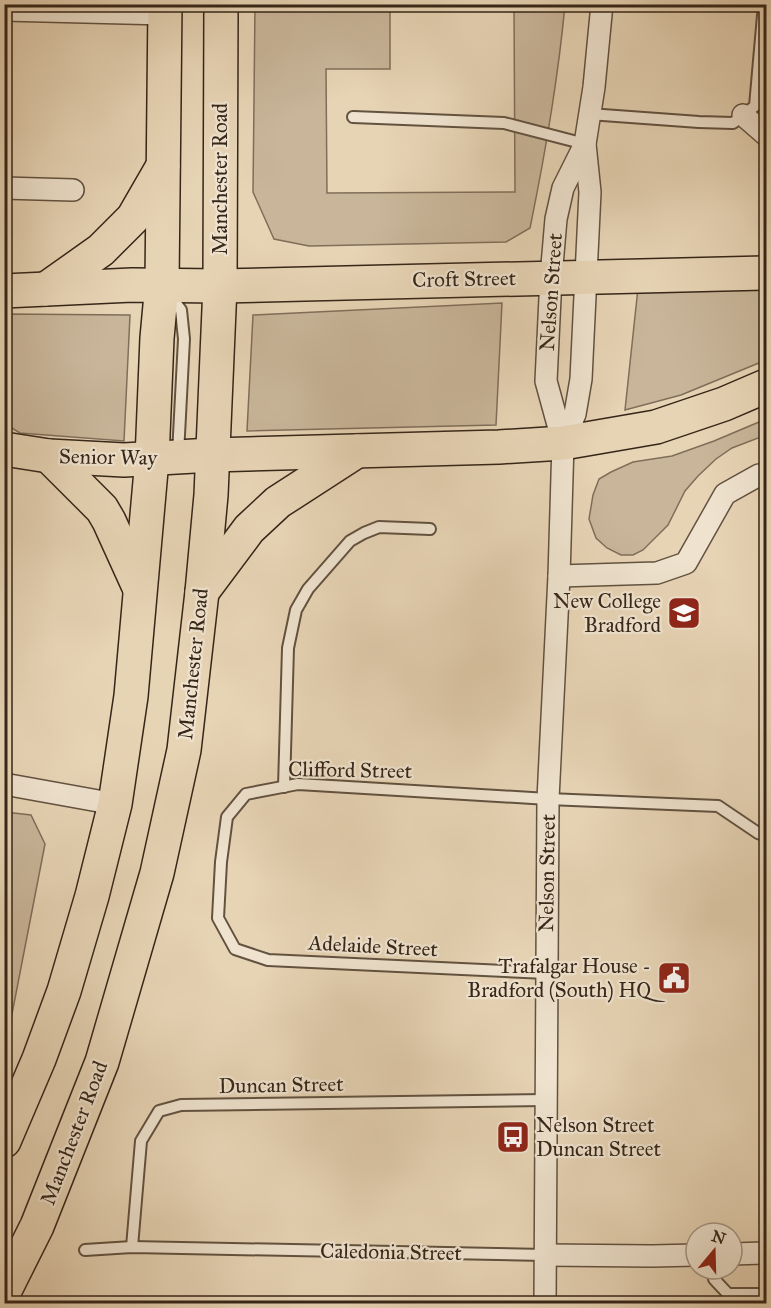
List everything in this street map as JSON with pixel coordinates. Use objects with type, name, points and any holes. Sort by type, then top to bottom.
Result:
[{"type":"main road","name":"Manchester Road","points":[[4,1292],[37,1226],[102,1062],[157,873],[184,750],[211,495],[220,286],[221,4]]},
{"type":"main road","points":[[4,1141],[39,1059],[63,991],[92,896],[114,804],[131,696],[140,588],[165,458],[157,338],[162,284],[165,9]]},
{"type":"main road","points":[[46,289],[101,250],[133,218],[164,164]]},
{"type":"main road","name":"Croft Street","points":[[162,284],[220,286],[766,273]]},
{"type":"main road","points":[[4,291],[162,284]]},
{"type":"main road","points":[[212,455],[499,447],[563,443],[656,427],[724,404],[766,386]]},
{"type":"main road","name":"Senior Way","points":[[5,449],[49,456],[124,460],[212,455]]},
{"type":"main road","points":[[202,592],[249,529],[278,502],[357,451]]},
{"type":"main road","points":[[49,456],[102,509],[110,521],[140,588]]},
{"type":"street","name":"Nelson Street","points":[[563,443],[575,414],[580,379],[590,192],[585,144],[594,87],[602,4]]},
{"type":"street","points":[[4,10],[109,13],[165,9]]},
{"type":"street","points":[[743,115],[766,135]]},
{"type":"street","name":"Nelson Street","points":[[545,1304],[548,799],[560,576],[563,443],[546,381],[556,219],[563,188],[585,144]]},
{"type":"street","points":[[4,188],[73,190]]},
{"type":"street","points":[[560,576],[657,573],[686,563],[725,494],[759,475],[766,475]]},
{"type":"street","points":[[4,784],[114,804]]},
{"type":"street","points":[[744,1254],[766,1253]]},
{"type":"street","name":"Caledonia Street","points":[[545,1255],[684,1255]]},
{"type":"lane","points":[[589,114],[733,123],[755,106],[764,4]]},
{"type":"lane","points":[[353,117],[504,123],[585,144]]},
{"type":"lane","points":[[284,787],[288,648],[296,609],[308,588],[350,541],[379,527],[430,529]]},
{"type":"lane","name":"Clifford Street","points":[[218,918],[226,817],[246,794],[298,784],[548,799],[718,806],[766,836]]},
{"type":"lane","name":"Adelaide Street","points":[[218,918],[235,949],[268,960],[546,973]]},
{"type":"lane","name":"Duncan Street","points":[[132,1247],[141,1141],[159,1112],[181,1106],[545,1100]]},
{"type":"lane","name":"Caledonia Street","points":[[85,1250],[132,1247],[545,1255]]},
{"type":"lane","points":[[716,1281],[728,1294],[766,1294]]},
{"type":"shaded area","points":[[255,5],[390,5],[390,69],[326,69],[327,193],[515,192],[514,5],[565,5],[551,117],[530,228],[506,242],[309,246],[274,239],[253,192]]},
{"type":"shaded area","points":[[638,288],[766,288],[766,360],[681,395],[625,410]]},
{"type":"shaded area","points":[[502,303],[496,425],[247,431],[253,315]]},
{"type":"shaded area","points":[[5,314],[130,315],[124,441],[20,433],[5,424]]},
{"type":"shaded area","points":[[766,419],[766,435],[732,448],[716,459],[685,491],[668,525],[643,550],[633,555],[621,555],[607,548],[596,538],[589,519],[593,495],[599,479],[633,462],[672,456]]},
{"type":"shaded area","points":[[5,812],[31,815],[45,844],[5,1050]]},
{"type":"place","name":"New College Bradford","points":[[684,613]]},
{"type":"place","name":"Trafalgar House - Bradford (South) HQ","points":[[674,978]]},
{"type":"place","name":"Nelson Street Duncan Street","points":[[513,1137]]}]
